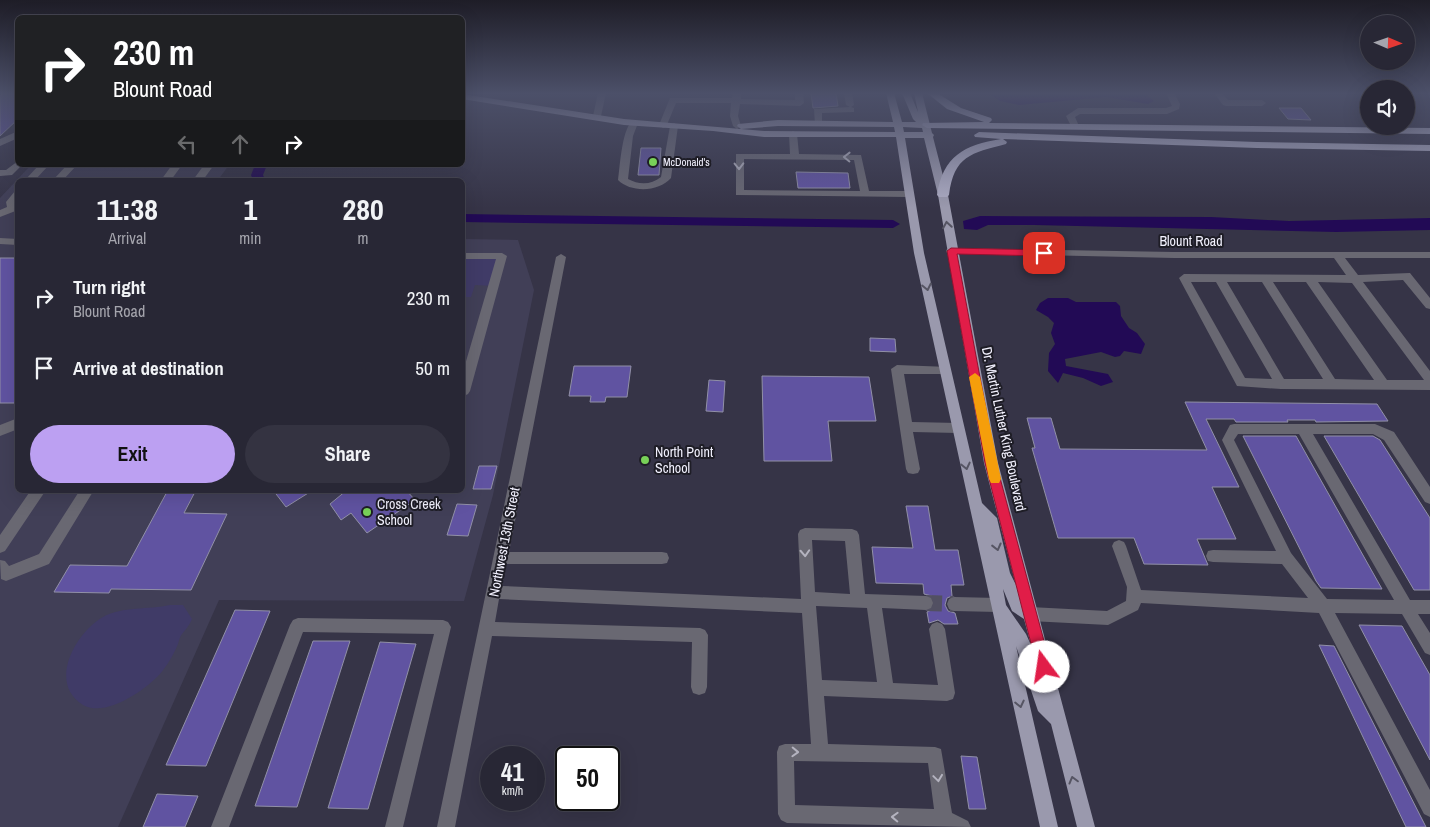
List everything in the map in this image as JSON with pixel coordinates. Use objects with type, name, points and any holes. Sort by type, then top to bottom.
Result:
[{"type":"highway","points":[[953,132],[1036,137],[1257,145],[1430,148]]},
{"type":"highway","points":[[943,195],[948,172],[955,162],[971,150],[996,142],[1036,137]]},
{"type":"highway","points":[[1206,142],[1256,138],[1430,140]]},
{"type":"main road","points":[[744,132],[793,134],[856,132]]},
{"type":"main road","points":[[898,132],[919,253],[1049,827]]},
{"type":"main road","name":"Dr. Martin Luther King Boulevard","points":[[928,132],[943,195],[951,251],[990,463],[1086,827]]},
{"type":"main road","points":[[975,505],[990,518],[1003,573],[1017,606],[1030,614]]},
{"type":"main road","points":[[998,605],[1021,639],[1044,705],[1058,720]]},
{"type":"street","points":[[631,132],[623,180],[638,185],[656,184],[666,178],[673,132]]},
{"type":"street","points":[[793,134],[795,156]]},
{"type":"street","points":[[0,143],[15,136]]},
{"type":"street","points":[[865,194],[858,157],[739,156],[739,192],[865,194],[908,194]]},
{"type":"street","points":[[0,173],[9,172],[15,167]]},
{"type":"street","points":[[32,178],[42,167]]},
{"type":"street","points":[[60,178],[70,167]]},
{"type":"street","points":[[168,178],[176,167]]},
{"type":"street","points":[[199,178],[208,167]]},
{"type":"street","points":[[0,214],[15,207],[11,202],[15,196]]},
{"type":"street","points":[[0,241],[15,242]]},
{"type":"street","name":"Blount Road","points":[[951,251],[1430,256]]},
{"type":"street","points":[[1337,255],[1430,380]]},
{"type":"street","points":[[465,256],[502,256],[465,387]]},
{"type":"street","name":"Northwest 13th Street","points":[[446,827],[562,257]]},
{"type":"street","points":[[1430,305],[1406,276],[1356,279],[1184,278],[1241,383],[1430,385]]},
{"type":"street","points":[[1219,278],[1281,384]]},
{"type":"street","points":[[1265,278],[1332,384]]},
{"type":"street","points":[[1310,278],[1382,384]]},
{"type":"street","points":[[914,469],[897,369],[945,370]]},
{"type":"street","points":[[0,431],[15,424]]},
{"type":"street","points":[[906,427],[958,428]]},
{"type":"street","points":[[1430,498],[1390,436],[1375,429],[1234,429],[1228,440],[1286,558],[1323,606],[1430,808]]},
{"type":"street","points":[[1303,429],[1430,648]]},
{"type":"street","points":[[0,547],[37,493]]},
{"type":"street","points":[[2,575],[44,559],[85,493]]},
{"type":"street","points":[[820,752],[808,602],[805,534],[852,536],[858,600]]},
{"type":"street","points":[[1030,614],[1108,618],[1133,605],[1134,587],[1119,546]]},
{"type":"street","points":[[1214,556],[1286,558]]},
{"type":"street","points":[[500,558],[662,558]]},
{"type":"street","points":[[494,592],[808,602],[858,600],[926,603]]},
{"type":"street","points":[[1134,596],[1323,606],[1430,607]]},
{"type":"street","points":[[874,602],[886,690]]},
{"type":"street","points":[[954,604],[998,605]]},
{"type":"street","points":[[220,827],[298,625],[443,627],[394,827]]},
{"type":"street","points":[[816,688],[947,692],[938,629]]},
{"type":"street","points":[[486,630],[700,635],[699,687]]},
{"type":"street","points":[[944,818],[935,755],[785,752],[787,814],[944,818],[962,827]]},
{"type":"shaded area","points":[[29,167],[228,167],[219,178],[19,178]]},
{"type":"shaded area","points":[[15,182],[15,493],[465,493],[465,239],[518,240],[534,290],[493,495],[464,601],[219,600],[118,827],[0,827],[0,198]]},
{"type":"shaded area","points":[[980,216],[1211,217],[1289,221],[1430,218],[1430,230],[1336,232],[1034,225],[988,225],[977,230],[964,229],[963,221]]},
{"type":"shaded area","points":[[465,256],[502,256],[494,286],[475,285],[471,297],[465,297]]},
{"type":"shaded area","points":[[1048,298],[1068,298],[1076,302],[1116,302],[1120,306],[1121,316],[1129,328],[1137,333],[1145,344],[1141,354],[1124,351],[1120,356],[1115,357],[1101,352],[1065,359],[1066,366],[1108,374],[1113,382],[1101,386],[1083,378],[1063,373],[1058,383],[1048,371],[1049,353],[1055,344],[1051,333],[1054,323],[1036,310],[1040,303]]},
{"type":"shaded area","points":[[183,605],[192,619],[181,636],[168,664],[160,674],[135,694],[114,705],[103,708],[92,708],[83,705],[72,696],[67,684],[66,671],[69,658],[83,634],[93,624],[103,617],[119,611]]},
{"type":"building","points":[[641,148],[661,148],[659,175],[638,175]]},
{"type":"building","points":[[796,172],[848,173],[850,188],[798,188]]},
{"type":"building","points":[[0,258],[15,258],[15,403],[0,403]]},
{"type":"building","points":[[870,338],[895,339],[896,352],[870,351]]},
{"type":"building","points":[[574,366],[631,366],[627,397],[606,397],[605,402],[590,402],[591,396],[569,396]]},
{"type":"building","points":[[762,376],[869,377],[876,421],[828,421],[832,461],[764,461]]},
{"type":"building","points":[[709,380],[725,381],[723,412],[706,411]]},
{"type":"building","points":[[1185,402],[1377,404],[1388,421],[1316,422],[1315,420],[1287,420],[1288,422],[1236,422],[1234,419],[1206,419],[1239,487],[1212,487],[1236,539],[1197,539],[1208,565],[1144,564],[1134,538],[1058,538],[1032,448],[1035,448],[1027,418],[1051,418],[1060,449],[1207,450]]},
{"type":"building","points":[[1243,436],[1296,436],[1382,589],[1321,588]]},
{"type":"building","points":[[1324,436],[1373,436],[1380,440],[1430,518],[1430,590],[1414,590]]},
{"type":"building","points":[[479,466],[497,466],[491,489],[473,489]]},
{"type":"building","points":[[166,493],[194,493],[184,513],[227,514],[191,590],[111,589],[109,593],[54,592],[70,565],[127,566]]},
{"type":"building","points":[[275,493],[308,493],[286,507]]},
{"type":"building","name":"Cross Creek School","points":[[343,493],[409,493],[415,500],[367,533],[351,513],[341,520],[330,504]]},
{"type":"building","points":[[457,504],[477,505],[468,536],[447,535]]},
{"type":"building","points":[[906,506],[928,506],[935,550],[958,550],[964,585],[951,585],[952,596],[947,598],[945,605],[948,611],[955,613],[958,624],[944,624],[938,620],[929,623],[927,612],[933,609],[935,602],[932,596],[924,594],[923,584],[876,583],[872,547],[913,548]]},
{"type":"building","points":[[235,610],[270,611],[206,766],[166,765]]},
{"type":"building","points":[[1359,625],[1402,626],[1430,675],[1430,760]]},
{"type":"building","points":[[313,641],[350,641],[297,807],[255,806]]},
{"type":"building","points":[[380,642],[416,644],[368,809],[328,808]]},
{"type":"building","points":[[1319,645],[1334,646],[1426,827],[1406,827]]},
{"type":"building","points":[[961,756],[977,757],[986,809],[969,809]]},
{"type":"building","points":[[157,794],[198,796],[185,827],[143,827]]},
{"type":"waterway","points":[[258,178],[257,175],[260,167]]},
{"type":"waterway","points":[[465,218],[893,224]]},
{"type":"tunnel","points":[[926,603],[954,604]]},
{"type":"slow traffic","points":[[975,377],[990,463],[995,479]]},
{"type":"place","name":"McDonald's","points":[[653,162]]},
{"type":"place","name":"North Point School","points":[[645,460]]},
{"type":"place","name":"Cross Creek School","points":[[367,512]]},
{"type":"route","points":[[1044,253],[951,251],[990,463],[1044,667]]}]
